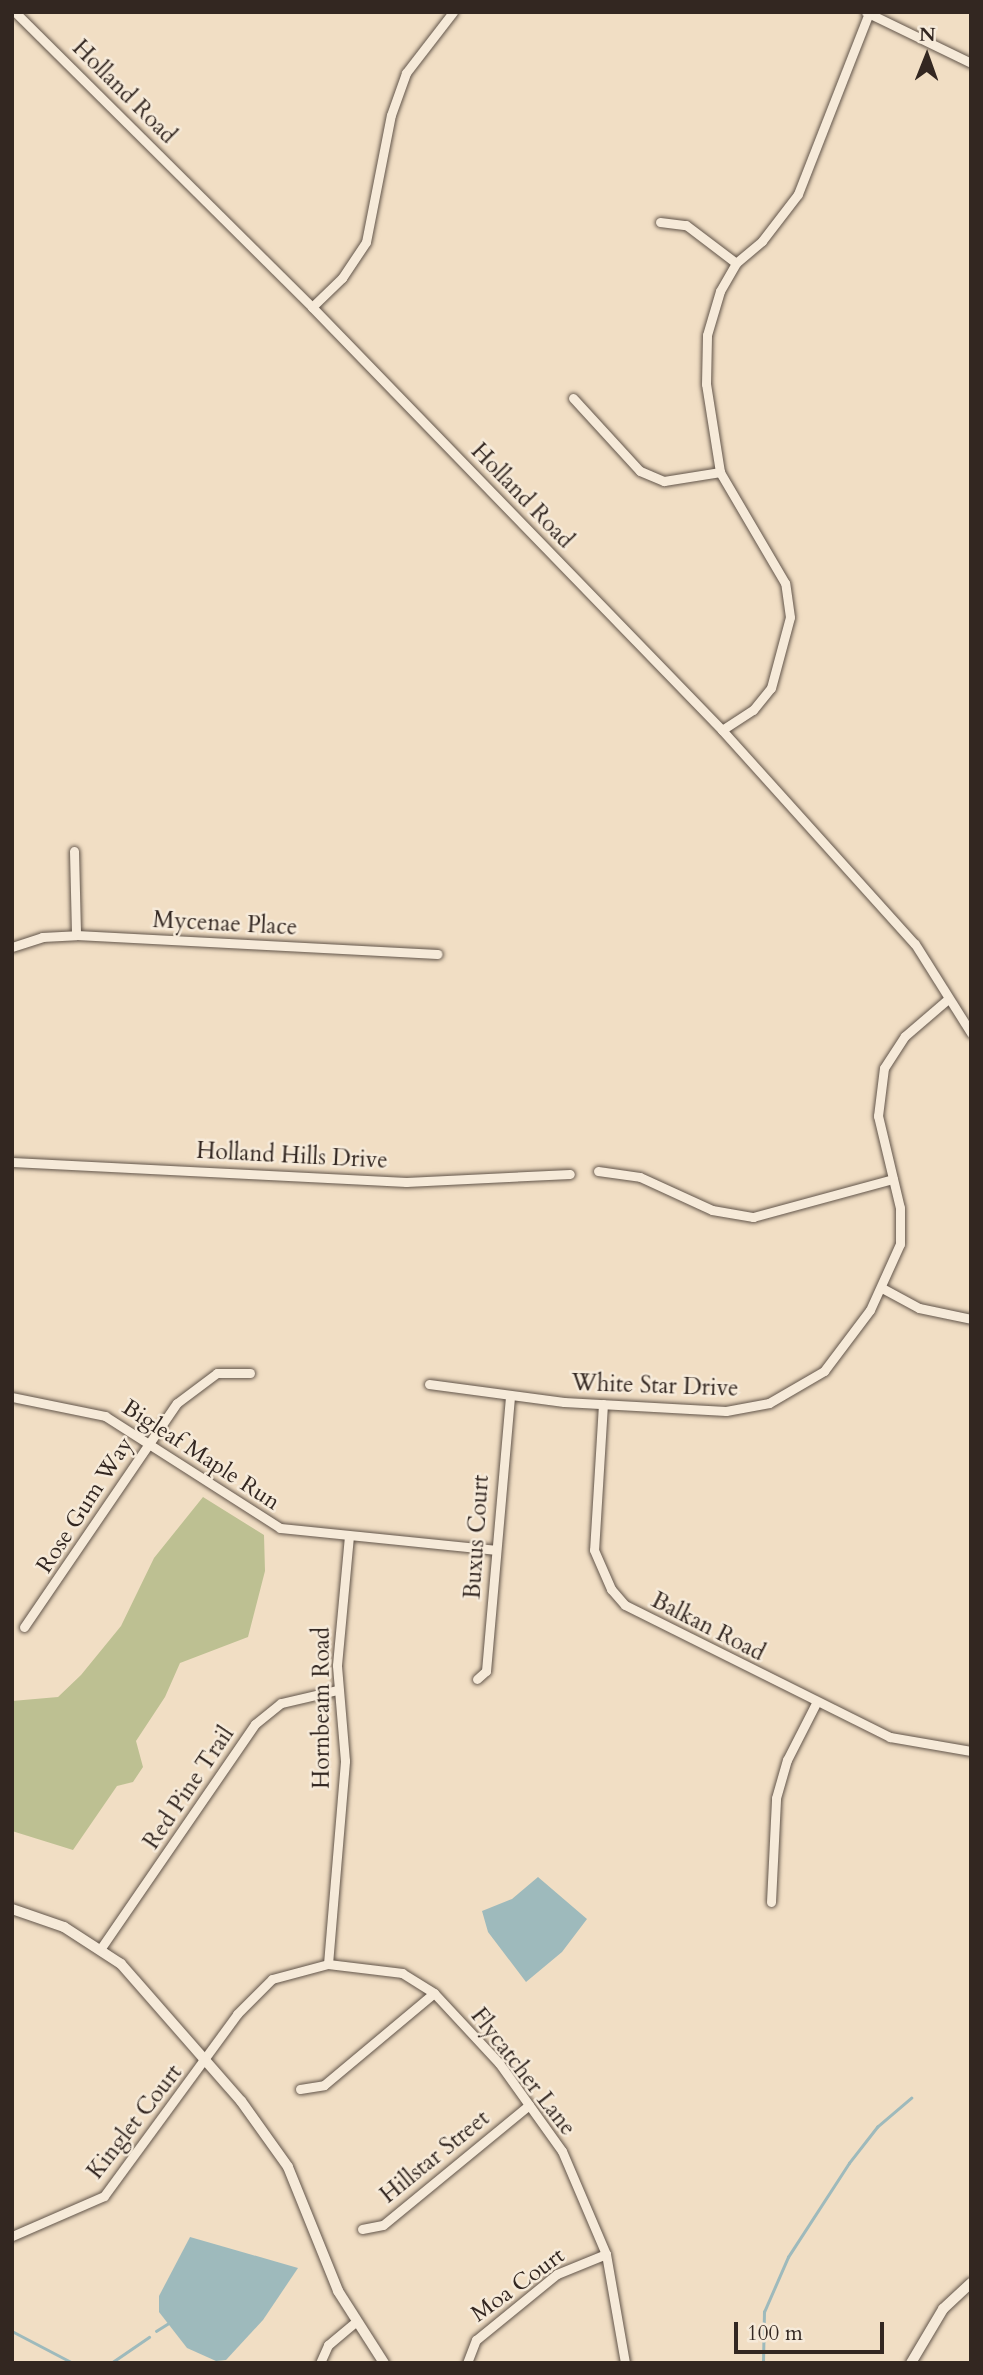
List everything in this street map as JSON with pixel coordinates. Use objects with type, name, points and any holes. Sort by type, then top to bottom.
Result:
[{"type":"street","name":"Holland Road","points":[[15,12],[312,307],[722,730],[915,944],[971,1033]]},
{"type":"street","points":[[312,307],[342,278],[366,242],[391,115],[406,74],[453,12]]},
{"type":"street","points":[[722,730],[753,710],[771,688],[790,617],[785,583],[720,472],[706,384],[707,335],[720,290],[736,263],[762,241],[798,194],[867,13],[971,63]]},
{"type":"street","points":[[660,222],[686,225],[736,263]]},
{"type":"street","points":[[573,398],[640,471],[664,481],[720,472]]},
{"type":"street","points":[[74,851],[76,935]]},
{"type":"street","name":"Mycenae Place","points":[[12,947],[42,937],[76,935],[438,954]]},
{"type":"street","name":"White Star Drive","points":[[429,1384],[603,1404],[726,1411],[769,1403],[824,1371],[844,1351],[882,1288],[902,1227],[878,1116],[880,1080],[905,1036],[948,999]]},
{"type":"street","name":"Holland Hills Drive","points":[[12,1162],[406,1182],[570,1174]]},
{"type":"street","points":[[598,1171],[640,1177],[712,1210],[753,1217],[893,1180]]},
{"type":"street","points":[[882,1288],[919,1308],[971,1319]]},
{"type":"street","name":"Rose Gum Way","points":[[24,1627],[148,1445],[195,1385],[217,1373],[250,1373]]},
{"type":"street","name":"Buxus Court","points":[[477,1679],[486,1671],[510,1395]]},
{"type":"street","name":"Bigleaf Maple Run","points":[[12,1398],[87,1410],[148,1445],[266,1522],[296,1532],[495,1550]]},
{"type":"street","name":"Balkan Road","points":[[603,1404],[592,1523],[594,1550],[611,1589],[640,1616],[890,1737],[971,1751]]},
{"type":"street","name":"Hornbeam Road","points":[[328,1964],[345,1761],[337,1690],[349,1536]]},
{"type":"street","name":"Red Pine Trail","points":[[102,1948],[255,1724],[281,1703],[337,1690]]},
{"type":"street","points":[[771,1902],[776,1798],[787,1760],[816,1703]]},
{"type":"street","points":[[12,1909],[64,1927],[102,1948],[147,1989],[206,2060],[288,2167],[354,2323],[384,2363]]},
{"type":"street","name":"Flycatcher Lane","points":[[206,2060],[237,2014],[272,1979],[328,1964],[402,1973],[434,1993],[529,2105],[579,2183],[607,2254],[625,2363]]},
{"type":"street","points":[[300,2089],[324,2085],[434,1993]]},
{"type":"street","name":"Kinglet Court","points":[[12,2236],[104,2196],[206,2060]]},
{"type":"street","name":"Hillstar Street","points":[[362,2230],[383,2225],[529,2105]]},
{"type":"street","name":"Moa Court","points":[[467,2363],[475,2340],[557,2274],[607,2254]]},
{"type":"street","points":[[911,2363],[943,2309],[971,2283]]},
{"type":"street","points":[[320,2363],[328,2345],[354,2323]]},
{"type":"green space","points":[[203,1497],[264,1535],[265,1571],[248,1637],[180,1663],[165,1697],[136,1741],[143,1767],[133,1782],[117,1786],[73,1850],[12,1831],[12,1701],[58,1697],[81,1675],[121,1626],[154,1558]]},
{"type":"water","points":[[538,1877],[587,1919],[562,1952],[526,1982],[488,1932],[482,1911],[512,1899]]},
{"type":"water","points":[[190,2237],[298,2268],[263,2320],[226,2360],[216,2361],[187,2348],[159,2312],[159,2296]]},
{"type":"waterway","points":[[763,2363],[764,2312],[788,2257],[849,2163],[877,2127],[911,2098]]},
{"type":"waterway","points":[[156,2331],[169,2323]]},
{"type":"waterway","points":[[12,2331],[73,2363]]},
{"type":"waterway","points":[[111,2363],[149,2337]]}]
